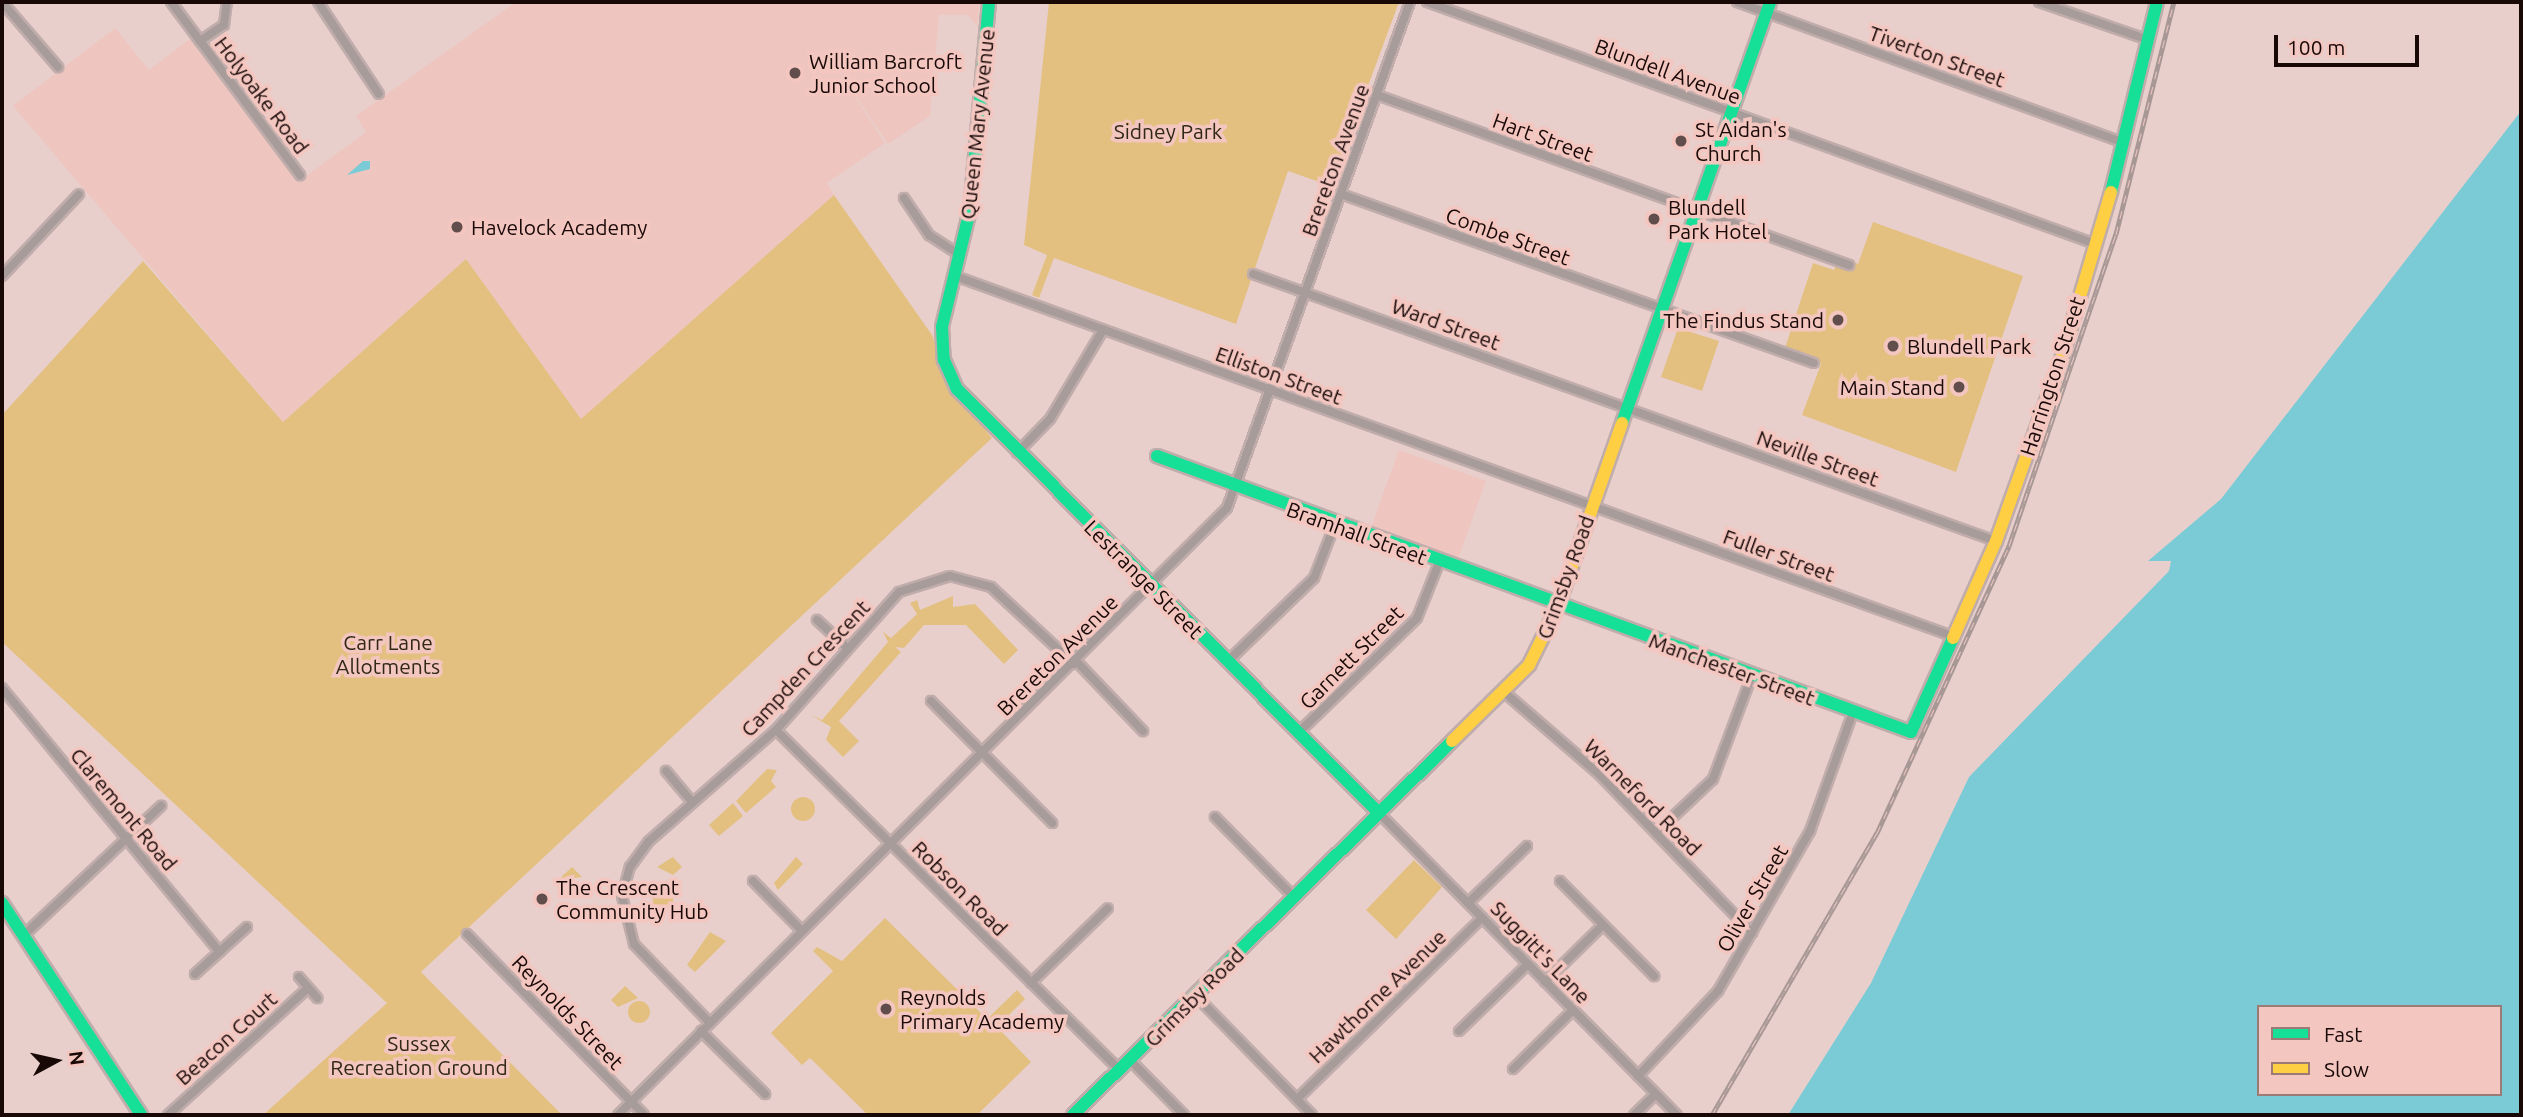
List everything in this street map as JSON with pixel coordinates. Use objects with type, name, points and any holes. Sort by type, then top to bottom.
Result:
[{"type":"street","points":[[2,2],[58,67]]},
{"type":"street","name":"Holyoake Road","points":[[170,2],[300,175]]},
{"type":"street","points":[[200,41],[224,25],[228,2]]},
{"type":"street","points":[[318,2],[379,94]]},
{"type":"street","name":"Queen Mary Avenue","points":[[942,327],[971,210],[989,2]]},
{"type":"street","name":"Brereton Avenue","points":[[618,1115],[889,841],[1075,663],[1227,508],[1307,293],[1410,2]]},
{"type":"street","name":"Blundell Avenue","points":[[1427,2],[2095,244]]},
{"type":"street","name":"Tiverton Street","points":[[1737,2],[1768,7],[2125,143]]},
{"type":"street","points":[[2039,2],[2149,40]]},
{"type":"street","name":"Harrington Street","points":[[1906,732],[1914,728],[1996,541],[2063,354],[2125,143],[2157,2]]},
{"type":"street","name":"Grimsby Road","points":[[1073,1115],[1504,692],[1529,664],[1558,606],[1768,7]]},
{"type":"street","name":"Hart Street","points":[[1377,95],[1849,265]]},
{"type":"street","points":[[2,276],[79,194]]},
{"type":"street","name":"Combe Street","points":[[1341,194],[1814,363]]},
{"type":"street","points":[[904,198],[929,235],[960,255]]},
{"type":"street","name":"Ward Street","points":[[1253,274],[1627,408]]},
{"type":"street","name":"Elliston Street","points":[[955,276],[1592,505]]},
{"type":"street","name":"Lestrange Street","points":[[942,327],[944,360],[957,388],[1017,453],[1379,813]]},
{"type":"street","points":[[1017,453],[1050,419],[1103,330]]},
{"type":"street","name":"Neville Street","points":[[1627,408],[1996,541]]},
{"type":"street","name":"Bramhall Street","points":[[1157,456],[1236,488],[1558,606]]},
{"type":"street","name":"Fuller Street","points":[[1592,505],[1955,637]]},
{"type":"street","points":[[1227,662],[1314,578],[1335,524]]},
{"type":"street","name":"Garnett Street","points":[[1298,733],[1417,618],[1439,563]]},
{"type":"street","name":"Campden Crescent","points":[[709,1022],[634,944],[622,895],[630,867],[649,841],[776,730],[899,592],[950,576],[991,587],[1075,663],[1143,731]]},
{"type":"street","name":"Manchester Street","points":[[1558,606],[1906,732]]},
{"type":"street","points":[[817,620],[847,648]]},
{"type":"street","points":[[1657,832],[1713,779],[1752,675]]},
{"type":"street","name":"Claremont Road","points":[[2,688],[220,952]]},
{"type":"street","name":"Warneford Road","points":[[1504,692],[1657,832],[1752,933]]},
{"type":"street","points":[[931,701],[1052,822]]},
{"type":"street","name":"Oliver Street","points":[[1638,1076],[1718,991],[1810,831],[1853,712]]},
{"type":"street","name":"Robson Road","points":[[776,730],[1120,1070]]},
{"type":"street","points":[[666,771],[692,802]]},
{"type":"street","points":[[23,936],[161,806]]},
{"type":"street","name":"Suggitt's Lane","points":[[1379,813],[1677,1115]]},
{"type":"street","points":[[1215,817],[1294,897]]},
{"type":"street","points":[[1468,903],[1527,846]]},
{"type":"street","points":[[753,881],[801,930]]},
{"type":"street","points":[[1560,881],[1654,976]]},
{"type":"street","points":[[2,904],[141,1115]]},
{"type":"street","points":[[1031,983],[1108,908]]},
{"type":"street","name":"Hawthorne Avenue","points":[[1297,1099],[1482,918]]},
{"type":"street","points":[[1545,982],[1603,925]]},
{"type":"street","points":[[195,974],[247,927]]},
{"type":"street","name":"Reynolds Street","points":[[467,934],[644,1115]]},
{"type":"street","points":[[1458,1031],[1528,964]]},
{"type":"street","name":"Beacon Court","points":[[299,977],[317,998]]},
{"type":"street","name":"Beacon Court","points":[[169,1115],[308,988]]},
{"type":"street","points":[[1196,996],[1312,1115]]},
{"type":"street","points":[[1513,1069],[1573,1010]]},
{"type":"street","points":[[701,1031],[765,1094]]},
{"type":"street","points":[[1130,1060],[1184,1115]]},
{"type":"street","points":[[1634,1115],[1656,1094]]},
{"type":"shaded area","name":"Havelock Academy","points":[[516,2],[794,2],[885,143],[827,183],[834,195],[581,419],[466,259],[283,422],[13,106],[115,28],[149,70],[190,39],[298,182],[366,132],[356,116]]},
{"type":"shaded area","points":[[980,2],[977,26],[968,15],[939,15],[930,116],[888,144],[794,4]]},
{"type":"shaded area","points":[[1399,450],[1486,481],[1457,562],[1370,530]]},
{"type":"green space","name":"Sidney Park","points":[[1049,2],[1399,2],[1331,186],[1288,171],[1236,324],[1054,258],[1039,298],[1032,295],[1047,255],[1024,245]]},
{"type":"green space","name":"Carr Lane Allotments","points":[[834,195],[932,335],[950,386],[992,438],[421,972],[562,1115],[263,1115],[387,1003],[2,642],[2,415],[143,261],[283,422],[466,259],[581,419]]},
{"type":"green space","name":"Blundell Park","points":[[1873,222],[2023,276],[1956,472],[1802,415],[1821,364],[1785,348],[1813,263],[1834,270],[1840,256],[1858,264]]},
{"type":"green space","points":[[1678,328],[1719,341],[1702,391],[1661,377]]},
{"type":"green space","points":[[953,596],[953,607],[975,604],[1018,650],[1004,664],[966,625],[924,625],[904,648],[895,647],[901,652],[839,721],[859,741],[843,757],[826,740],[831,727],[811,715],[822,720],[888,642],[883,632],[891,638],[917,614],[910,603],[917,600],[920,610]]},
{"type":"green space","points":[[767,769],[777,770],[771,781],[776,787],[746,813],[736,801]]},
{"type":"green space","points":[[803,797],[814,804],[815,809],[808,820],[803,821],[792,814],[791,809],[798,798]]},
{"type":"green space","points":[[733,803],[743,816],[719,836],[709,825]]},
{"type":"green space","points":[[673,857],[682,867],[673,875],[657,867]]},
{"type":"green space","points":[[796,857],[803,864],[778,890],[774,883]]},
{"type":"green space","points":[[1414,860],[1442,887],[1396,939],[1366,910]]},
{"type":"green space","points":[[572,867],[582,877],[567,879],[568,888],[558,891],[557,881]]},
{"type":"green space","points":[[652,887],[673,893],[673,910],[653,908]]},
{"type":"green space","name":"Reynolds Primary Academy","points":[[885,918],[987,1019],[1017,990],[1025,999],[997,1027],[1031,1062],[977,1115],[868,1115],[810,1058],[802,1065],[771,1033],[833,971],[813,951],[817,947],[842,961]]},
{"type":"green space","points":[[710,932],[726,941],[695,972],[687,965]]},
{"type":"green space","points":[[625,986],[638,998],[618,1007],[611,1000]]},
{"type":"green space","points":[[639,1001],[649,1008],[650,1012],[643,1022],[639,1023],[629,1016],[628,1012],[635,1002]]},
{"type":"water","points":[[2521,111],[2521,1115],[1788,1115],[1871,983],[1969,777],[2169,571],[2171,561],[2148,561],[2221,499]]},
{"type":"water","points":[[363,161],[370,161],[370,169],[347,175]]},
{"type":"railway","points":[[1712,1115],[1877,833],[2009,546],[2116,234],[2174,2]]},
{"type":"traffic: fast","points":[[989,2],[970,210],[942,327],[944,360],[957,389],[1379,813]]},
{"type":"traffic: fast","points":[[1622,423],[1770,2]]},
{"type":"traffic: fast","points":[[2111,192],[2157,2]]},
{"type":"traffic: fast","points":[[1157,456],[1911,732],[1953,638]]},
{"type":"traffic: fast","points":[[1073,1115],[1452,741]]},
{"type":"traffic: fast","points":[[2,903],[141,1115]]},
{"type":"traffic: slow","points":[[1953,638],[1996,541],[2063,354],[2111,192]]},
{"type":"traffic: slow","points":[[1452,741],[1529,665],[1558,606],[1622,423]]},
{"type":"place","name":"William Barcroft Junior School","points":[[795,73]]},
{"type":"place","name":"St Aidan's Church","points":[[1681,141]]},
{"type":"place","name":"Blundell Park Hotel","points":[[1654,219]]},
{"type":"place","name":"Havelock Academy","points":[[457,227]]},
{"type":"place","name":"The Findus Stand","points":[[1838,320]]},
{"type":"place","name":"Blundell Park","points":[[1893,346]]},
{"type":"place","name":"Main Stand","points":[[1959,387]]},
{"type":"place","name":"The Crescent Community Hub","points":[[542,899]]},
{"type":"place","name":"Reynolds Primary Academy","points":[[886,1009]]},
{"type":"park label","name":"Sussex Recreation Ground","points":[[419,1055]]}]
